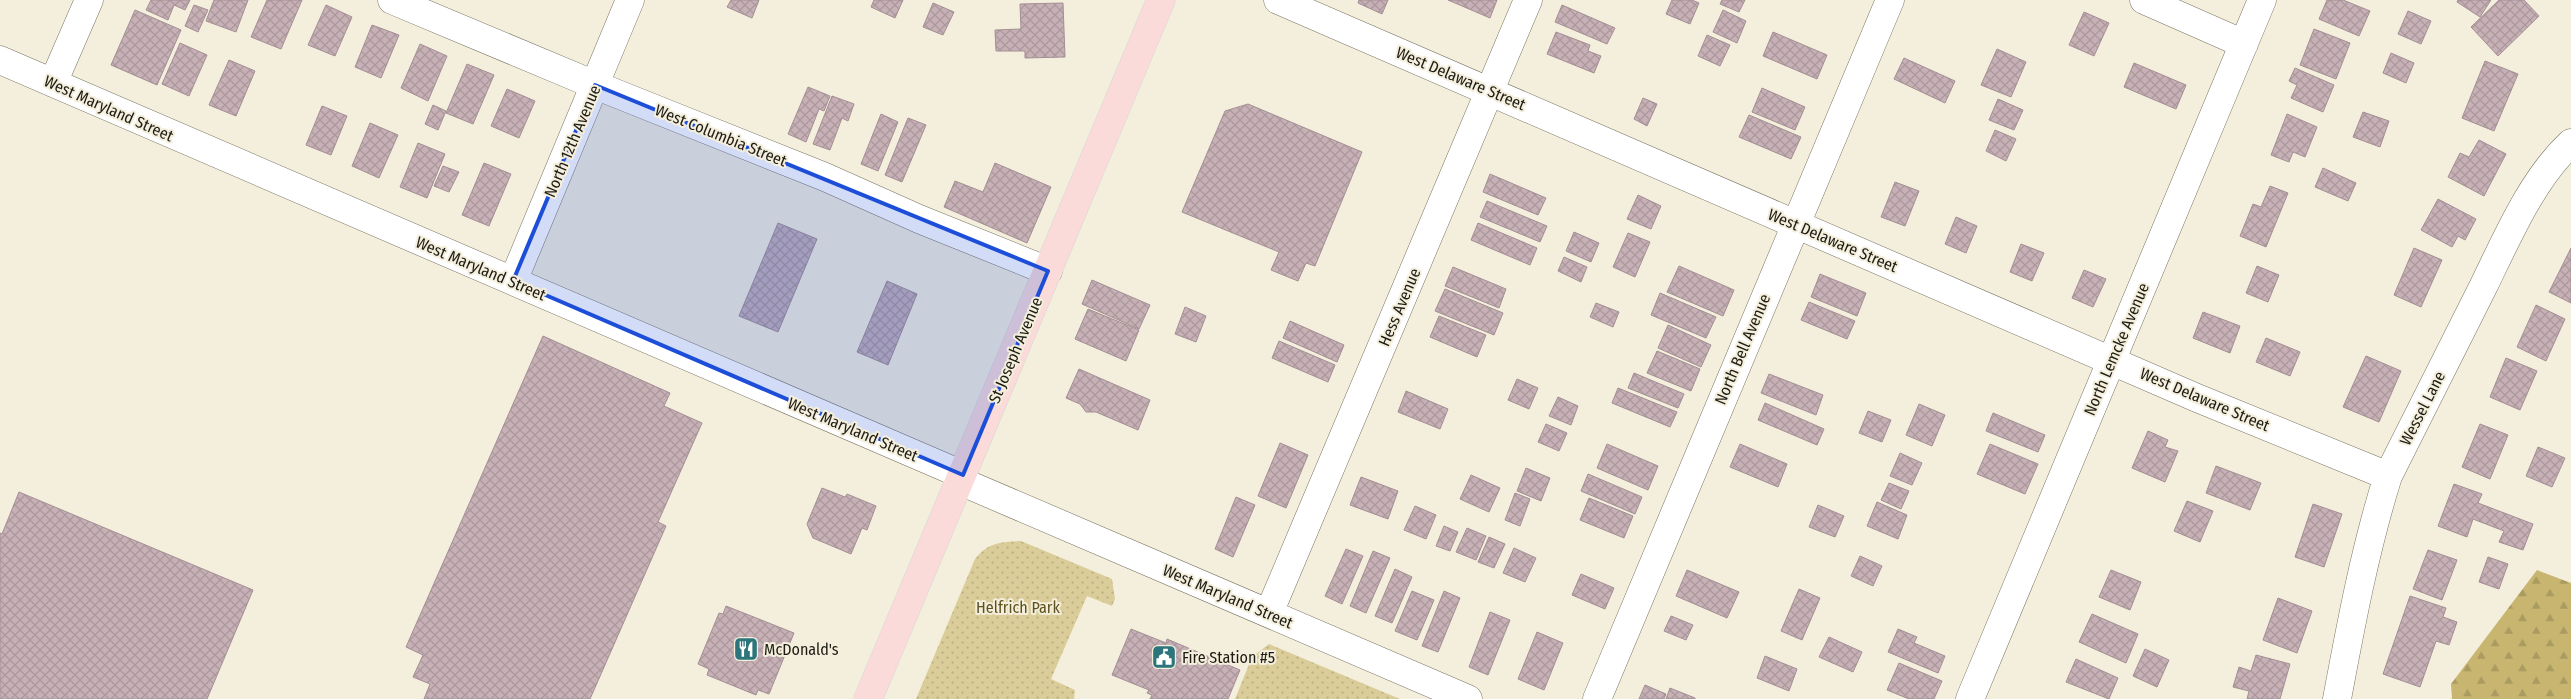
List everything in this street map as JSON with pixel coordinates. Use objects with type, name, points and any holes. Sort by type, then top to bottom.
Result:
[{"type":"main road","name":"St Joseph Avenue","points":[[868,699],[1161,0]]},
{"type":"street","points":[[53,83],[88,0]]},
{"type":"street","name":"West Columbia Street","points":[[392,0],[595,85],[723,135],[919,220],[1048,271]]},
{"type":"street","name":"North 12th Avenue","points":[[513,281],[630,0]]},
{"type":"street","name":"West Delaware Street","points":[[1278,0],[1490,90],[2197,398],[2388,476]]},
{"type":"street","name":"Hess Avenue","points":[[1269,613],[1528,0]]},
{"type":"street","name":"North Bell Avenue","points":[[1597,699],[1890,0]]},
{"type":"street","points":[[2144,0],[2244,44]]},
{"type":"street","name":"North Lemcke Avenue","points":[[1970,699],[2262,0]]},
{"type":"street","name":"West Maryland Street","points":[[0,60],[513,281],[1468,699]]},
{"type":"street","name":"Wessel Lane","points":[[2337,699],[2355,602],[2377,510],[2388,476],[2495,264],[2541,178],[2558,155],[2571,143]]},
{"type":"highlighted area","points":[[595,85],[1048,271],[963,475],[513,281]]},
{"type":"green space","name":"Helfrich Park","points":[[1021,541],[1112,579],[1115,599],[1112,606],[1087,596],[1051,679],[1075,690],[1074,699],[916,699],[975,559],[985,549],[995,544]]},
{"type":"green space","points":[[2537,570],[2571,583],[2571,699],[2452,699],[2451,684]]},
{"type":"green space","points":[[1269,644],[1400,699],[1235,699],[1252,657]]},
{"type":"building","points":[[151,0],[190,0],[185,10],[174,5],[168,20],[146,10]]},
{"type":"building","points":[[214,0],[248,0],[236,32],[206,21]]},
{"type":"building","points":[[267,0],[302,0],[281,49],[251,37]]},
{"type":"building","points":[[731,0],[759,0],[752,18],[727,7]]},
{"type":"building","points":[[874,0],[903,0],[895,18],[871,7]]},
{"type":"building","points":[[1359,0],[1388,0],[1382,14],[1358,3]]},
{"type":"building","points":[[1448,0],[1497,0],[1490,18]]},
{"type":"building","points":[[1672,0],[1692,0],[1699,3],[1690,24],[1666,14]]},
{"type":"building","points":[[1722,0],[1745,0],[1739,12],[1720,4]]},
{"type":"building","points":[[2327,0],[2343,0],[2370,11],[2359,36],[2319,19]]},
{"type":"building","points":[[2458,0],[2491,0],[2480,17],[2457,2]]},
{"type":"building","points":[[2499,0],[2524,0],[2539,16],[2498,56],[2471,27]]},
{"type":"building","points":[[933,3],[954,12],[943,35],[923,27]]},
{"type":"building","points":[[1063,3],[1065,57],[1025,58],[1025,51],[996,51],[995,30],[1021,29],[1020,4]]},
{"type":"building","points":[[194,5],[208,10],[198,32],[185,26]]},
{"type":"building","points":[[326,5],[352,17],[335,56],[308,45]]},
{"type":"building","points":[[1562,5],[1615,28],[1607,44],[1555,22]]},
{"type":"building","points":[[135,10],[181,30],[157,85],[111,65]]},
{"type":"building","points":[[1723,10],[1746,21],[1737,43],[1713,32]]},
{"type":"building","points":[[2408,11],[2431,21],[2421,44],[2398,34]]},
{"type":"building","points":[[2084,12],[2109,23],[2094,56],[2069,45]]},
{"type":"building","points":[[372,25],[399,35],[381,78],[355,67]]},
{"type":"building","points":[[2314,29],[2350,43],[2336,79],[2300,65]]},
{"type":"building","points":[[1556,32],[1590,45],[1588,51],[1601,56],[1594,73],[1547,54]]},
{"type":"building","points":[[1773,32],[1827,55],[1817,79],[1763,56]]},
{"type":"building","points":[[1707,35],[1730,45],[1720,66],[1698,56]]},
{"type":"building","points":[[180,43],[207,55],[189,96],[162,84]]},
{"type":"building","points":[[420,44],[447,56],[428,101],[401,88]]},
{"type":"building","points":[[1997,49],[2026,62],[2011,97],[1981,85]]},
{"type":"building","points":[[2391,53],[2414,63],[2406,83],[2383,73]]},
{"type":"building","points":[[1904,58],[1955,81],[1945,103],[1894,79]]},
{"type":"building","points":[[229,60],[255,71],[236,116],[209,105]]},
{"type":"building","points":[[2485,61],[2518,74],[2494,131],[2462,118]]},
{"type":"building","points":[[2134,63],[2186,85],[2176,109],[2124,87]]},
{"type":"building","points":[[467,64],[494,75],[473,124],[446,113]]},
{"type":"building","points":[[2295,68],[2334,85],[2323,112],[2291,98],[2297,85],[2289,81]]},
{"type":"building","points":[[808,87],[830,96],[824,111],[819,109],[806,142],[788,134]]},
{"type":"building","points":[[1762,88],[1805,107],[1795,130],[1752,112]]},
{"type":"building","points":[[507,89],[535,101],[519,138],[491,126]]},
{"type":"building","points":[[832,96],[854,104],[848,121],[842,118],[830,150],[813,144]]},
{"type":"building","points":[[1643,98],[1657,104],[1647,126],[1634,119]]},
{"type":"building","points":[[1998,99],[2023,110],[2014,130],[1989,120]]},
{"type":"building","points":[[1248,104],[1362,152],[1315,266],[1306,263],[1298,281],[1271,270],[1279,252],[1182,212],[1225,111]]},
{"type":"building","points":[[433,105],[446,111],[438,130],[425,124]]},
{"type":"building","points":[[322,106],[347,116],[331,155],[306,145]]},
{"type":"building","points":[[2363,112],[2389,121],[2380,147],[2353,137]]},
{"type":"building","points":[[881,114],[898,122],[878,171],[861,164]]},
{"type":"building","points":[[2287,114],[2317,127],[2305,157],[2293,152],[2289,162],[2271,155]]},
{"type":"building","points":[[1749,115],[1801,137],[1791,159],[1739,137]]},
{"type":"building","points":[[908,118],[926,125],[902,182],[885,175]]},
{"type":"building","points":[[370,123],[398,135],[379,178],[352,166]]},
{"type":"building","points":[[1995,130],[2016,139],[2006,161],[1986,151]]},
{"type":"building","points":[[2479,140],[2506,154],[2484,196],[2448,177],[2460,153],[2469,157]]},
{"type":"building","points":[[418,143],[445,154],[427,198],[400,187]]},
{"type":"building","points":[[484,163],[511,174],[489,226],[462,215]]},
{"type":"building","points":[[995,163],[1051,187],[1027,243],[944,207],[955,181],[983,192]]},
{"type":"building","points":[[443,166],[459,172],[449,192],[434,186]]},
{"type":"building","points":[[2323,168],[2356,183],[2348,201],[2315,187]]},
{"type":"building","points":[[1490,174],[1546,198],[1538,215],[1483,192]]},
{"type":"building","points":[[1895,182],[1919,191],[1905,226],[1881,217]]},
{"type":"building","points":[[2270,186],[2288,193],[2266,247],[2240,236],[2253,204],[2261,207]]},
{"type":"building","points":[[1638,195],[1661,206],[1651,229],[1627,219]]},
{"type":"building","points":[[2438,199],[2476,219],[2465,240],[2458,236],[2452,247],[2421,230]]},
{"type":"building","points":[[1487,201],[1547,226],[1540,242],[1480,217]]},
{"type":"building","points":[[1956,217],[1977,226],[1966,253],[1945,244]]},
{"type":"building","points":[[778,223],[817,239],[778,332],[739,316]]},
{"type":"building","points":[[1478,223],[1537,248],[1530,265],[1471,240]]},
{"type":"building","points":[[1574,232],[1599,243],[1591,262],[1566,251]]},
{"type":"building","points":[[1628,233],[1650,242],[1635,277],[1613,267]]},
{"type":"building","points":[[2021,244],[2044,253],[2032,281],[2010,272]]},
{"type":"building","points":[[2414,248],[2442,260],[2421,307],[2394,295]]},
{"type":"building","points":[[2571,248],[2571,303],[2549,292]]},
{"type":"building","points":[[1564,257],[1587,267],[1581,282],[1558,271]]},
{"type":"building","points":[[1679,266],[1734,290],[1723,316],[1667,292]]},
{"type":"building","points":[[2257,266],[2279,275],[2268,302],[2246,293]]},
{"type":"building","points":[[1453,267],[1506,289],[1499,308],[1445,286]]},
{"type":"building","points":[[2084,270],[2106,279],[2093,307],[2072,298]]},
{"type":"building","points":[[1820,274],[1866,293],[1857,316],[1811,297]]},
{"type":"building","points":[[1092,280],[1150,305],[1139,329],[1082,304]]},
{"type":"building","points":[[887,281],[917,294],[888,365],[857,352]]},
{"type":"building","points":[[1445,289],[1503,313],[1494,335],[1435,311]]},
{"type":"building","points":[[1660,293],[1716,317],[1706,338],[1651,315]]},
{"type":"building","points":[[1809,302],[1855,321],[1847,339],[1801,320]]},
{"type":"building","points":[[1596,303],[1619,312],[1613,327],[1590,317]]},
{"type":"building","points":[[2536,305],[2565,319],[2546,361],[2517,347]]},
{"type":"building","points":[[1185,307],[1206,316],[1196,342],[1175,334]]},
{"type":"building","points":[[1088,309],[1139,330],[1126,361],[1075,339]]},
{"type":"building","points":[[2203,312],[2240,326],[2230,353],[2193,338]]},
{"type":"building","points":[[1439,316],[1486,335],[1477,357],[1430,337]]},
{"type":"building","points":[[1290,321],[1344,345],[1337,362],[1283,338]]},
{"type":"building","points":[[1668,325],[1711,345],[1701,367],[1658,348]]},
{"type":"building","points":[[543,336],[670,393],[664,406],[702,423],[658,522],[666,526],[590,699],[424,699],[430,684],[413,677],[423,655],[406,647]]},
{"type":"building","points":[[2266,338],[2300,352],[2290,376],[2256,362]]},
{"type":"building","points":[[1279,341],[1335,365],[1328,382],[1272,358]]},
{"type":"building","points":[[1657,351],[1700,369],[1691,391],[1647,373]]},
{"type":"building","points":[[2366,356],[2401,371],[2379,422],[2343,407]]},
{"type":"building","points":[[2506,358],[2537,371],[2520,410],[2490,397]]},
{"type":"building","points":[[1079,369],[1150,400],[1138,430],[1096,412],[1086,412],[1080,404],[1066,398]]},
{"type":"building","points":[[1634,373],[1684,394],[1678,408],[1628,388]]},
{"type":"building","points":[[1769,374],[1823,395],[1816,415],[1761,393]]},
{"type":"building","points":[[1517,379],[1538,388],[1529,409],[1508,400]]},
{"type":"building","points":[[1618,388],[1677,412],[1670,427],[1612,403]]},
{"type":"building","points":[[1406,391],[1448,409],[1440,429],[1398,412]]},
{"type":"building","points":[[1558,397],[1578,406],[1571,425],[1549,416]]},
{"type":"building","points":[[1765,403],[1824,429],[1817,445],[1758,420]]},
{"type":"building","points":[[1919,404],[1945,415],[1932,446],[1906,435]]},
{"type":"building","points":[[1868,411],[1891,420],[1882,442],[1859,433]]},
{"type":"building","points":[[1993,413],[2045,435],[2038,452],[1986,431]]},
{"type":"building","points":[[1546,424],[1567,433],[1559,451],[1538,442]]},
{"type":"building","points":[[2480,424],[2508,435],[2490,479],[2462,467]]},
{"type":"building","points":[[2148,431],[2168,440],[2165,447],[2178,451],[2165,482],[2132,468]]},
{"type":"building","points":[[1280,443],[1308,455],[1286,508],[1258,496]]},
{"type":"building","points":[[1607,444],[1658,466],[1648,490],[1597,468]]},
{"type":"building","points":[[1740,444],[1787,464],[1778,487],[1730,467]]},
{"type":"building","points":[[1990,444],[2038,464],[2025,494],[1977,474]]},
{"type":"building","points":[[2538,447],[2565,458],[2552,487],[2526,476]]},
{"type":"building","points":[[1900,453],[1922,463],[1912,485],[1890,476]]},
{"type":"building","points":[[2216,466],[2261,483],[2250,510],[2206,493]]},
{"type":"building","points":[[1526,468],[1550,478],[1541,501],[1517,491]]},
{"type":"building","points":[[1588,474],[1642,497],[1635,514],[1581,491]]},
{"type":"building","points":[[1471,475],[1500,488],[1489,512],[1460,499]]},
{"type":"building","points":[[1361,477],[1398,491],[1388,519],[1350,505]]},
{"type":"building","points":[[1889,483],[1909,491],[1901,509],[1881,500]]},
{"type":"building","points":[[2454,484],[2482,494],[2478,503],[2533,524],[2523,550],[2499,542],[2504,531],[2473,519],[2467,537],[2438,526]]},
{"type":"building","points":[[822,488],[845,497],[847,494],[876,506],[867,530],[862,528],[851,554],[813,538],[807,524]]},
{"type":"building","points":[[19,492],[253,590],[207,699],[0,699],[0,533],[2,534]]},
{"type":"building","points":[[1515,493],[1530,499],[1520,526],[1505,520]]},
{"type":"building","points":[[1236,497],[1255,505],[1233,557],[1215,549]]},
{"type":"building","points":[[1589,498],[1633,516],[1624,538],[1580,520]]},
{"type":"building","points":[[2187,501],[2213,511],[2200,542],[2174,531]]},
{"type":"building","points":[[1877,502],[1907,515],[1898,539],[1867,526]]},
{"type":"building","points":[[2313,504],[2342,514],[2324,567],[2295,557]]},
{"type":"building","points":[[1818,505],[1844,516],[1835,537],[1809,527]]},
{"type":"building","points":[[1415,506],[1436,515],[1426,539],[1404,530]]},
{"type":"building","points":[[1444,526],[1458,532],[1450,551],[1436,546]]},
{"type":"building","points":[[1467,528],[1486,536],[1476,560],[1456,552]]},
{"type":"building","points":[[1489,537],[1505,544],[1494,568],[1478,562]]},
{"type":"building","points":[[1514,548],[1536,558],[1525,582],[1503,573]]},
{"type":"building","points":[[1346,549],[1363,556],[1342,604],[1325,596]]},
{"type":"building","points":[[2428,550],[2457,560],[2442,600],[2413,589]]},
{"type":"building","points":[[1373,551],[1390,558],[1366,613],[1350,606]]},
{"type":"building","points":[[1860,556],[1882,566],[1873,586],[1851,576]]},
{"type":"building","points":[[2488,557],[2508,564],[2499,589],[2479,582]]},
{"type":"building","points":[[1395,569],[1412,577],[1392,623],[1375,616]]},
{"type":"building","points":[[1687,570],[1739,592],[1727,618],[1676,596]]},
{"type":"building","points":[[2111,570],[2141,582],[2130,610],[2099,597]]},
{"type":"building","points":[[1581,574],[1614,588],[1605,609],[1572,595]]},
{"type":"building","points":[[1799,589],[1820,598],[1802,640],[1781,631]]},
{"type":"building","points":[[1412,591],[1434,600],[1417,640],[1395,631]]},
{"type":"building","points":[[1444,591],[1460,598],[1438,652],[1422,646]]},
{"type":"building","points":[[2410,596],[2446,608],[2443,617],[2457,622],[2449,645],[2436,641],[2420,687],[2383,674]]},
{"type":"building","points":[[2278,598],[2312,611],[2297,653],[2263,640]]},
{"type":"building","name":"McDonald's","points":[[726,606],[794,633],[769,694],[758,690],[756,695],[707,675],[709,669],[698,664],[719,613],[723,614]]},
{"type":"building","points":[[1490,612],[1510,620],[1488,675],[1469,667]]},
{"type":"building","points":[[2092,614],[2138,634],[2126,663],[2079,642]]},
{"type":"building","points":[[1671,616],[1693,625],[1686,640],[1664,631]]},
{"type":"building","name":"Fire Station #5","points":[[1131,629],[1166,643],[1167,639],[1240,670],[1228,699],[1150,699],[1152,695],[1147,693],[1149,690],[1112,675]]},
{"type":"building","points":[[1898,629],[1917,637],[1914,643],[1945,656],[1938,673],[1888,652]]},
{"type":"building","points":[[1537,632],[1563,643],[1544,690],[1518,679]]},
{"type":"building","points":[[1829,637],[1862,652],[1853,672],[1819,657]]},
{"type":"building","points":[[2145,649],[2169,660],[2157,687],[2133,676]]},
{"type":"building","points":[[2256,655],[2290,664],[2280,699],[2247,699],[2249,691],[2233,687],[2239,667],[2251,671]]},
{"type":"building","points":[[1765,656],[1797,669],[1789,691],[1757,678]]},
{"type":"building","points":[[2076,659],[2118,678],[2109,699],[2066,682]]},
{"type":"building","points":[[1899,663],[1942,681],[1934,699],[1909,699],[1887,690]]},
{"type":"building","points":[[1645,685],[1666,694],[1664,699],[1639,699]]},
{"type":"building","points":[[1670,688],[1695,698],[1695,699],[1666,699]]},
{"type":"place","name":"McDonald's","points":[[746,649]]},
{"type":"place","name":"Fire Station #5","points":[[1164,657]]}]
